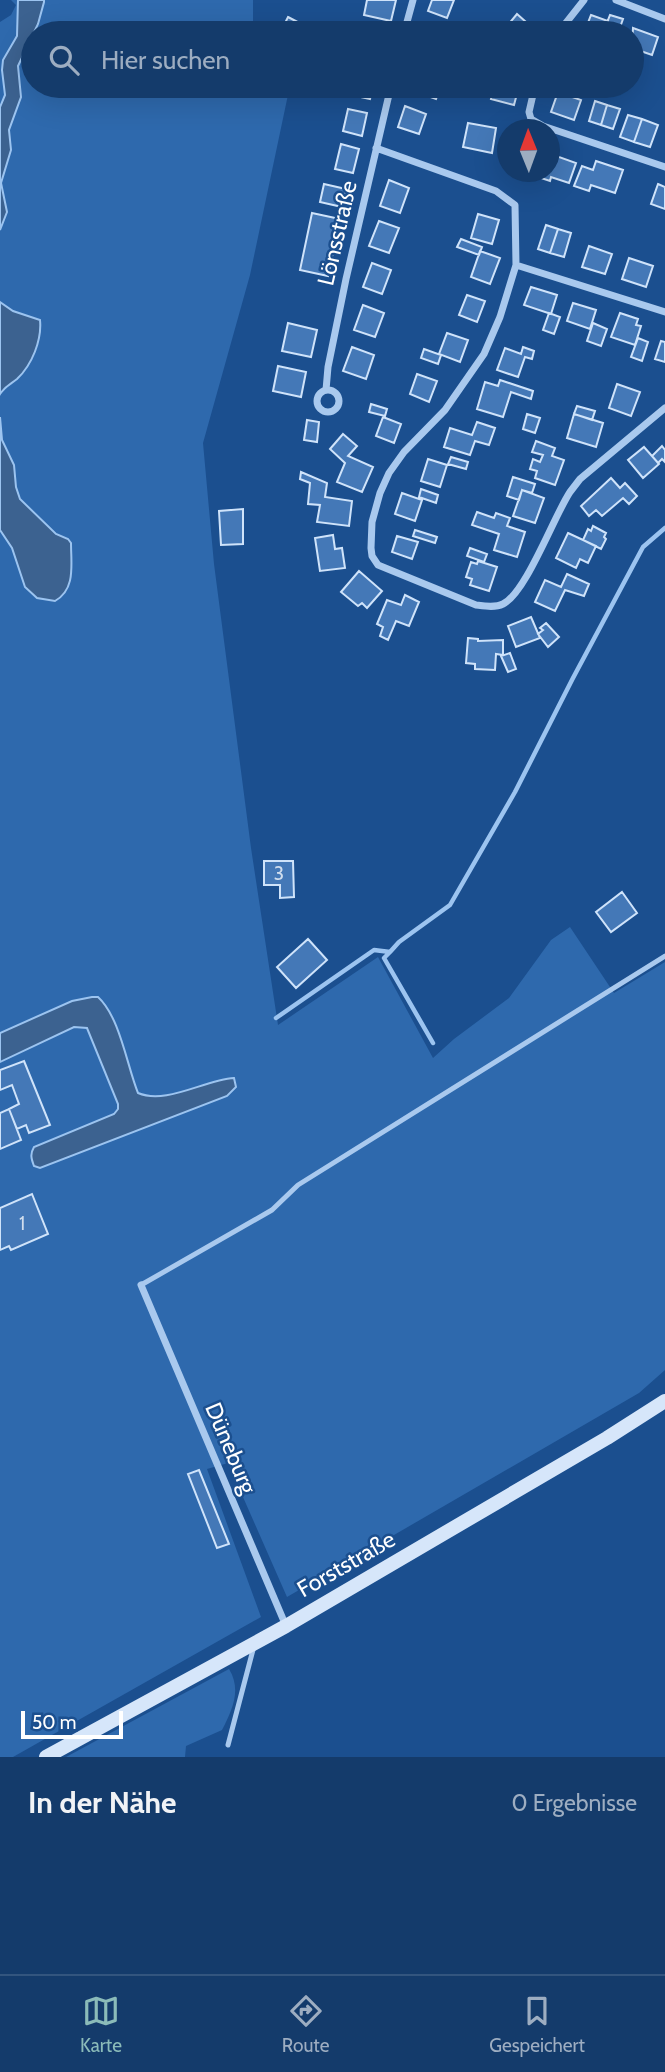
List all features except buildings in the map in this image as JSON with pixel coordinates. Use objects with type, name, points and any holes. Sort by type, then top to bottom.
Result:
[{"type":"street","points":[[407,21],[413,0]]},
{"type":"street","points":[[567,21],[584,0]]},
{"type":"street","points":[[616,0],[665,19]]},
{"type":"street","name":"Lönsstraße","points":[[326,390],[328,367],[346,279],[388,98]]},
{"type":"street","points":[[532,98],[528,113],[531,119],[543,126],[665,167]]},
{"type":"street","points":[[376,148],[496,191],[515,205],[516,265],[500,317],[484,354],[445,410],[404,452],[389,473],[380,493],[370,538],[372,556],[378,565],[476,605],[489,607],[503,604],[514,595],[524,580],[570,492],[580,479],[665,408]]},
{"type":"street","points":[[516,265],[665,312]]},
{"type":"street","name":"Düneburg","points":[[141,1285],[286,1626]]},
{"type":"street","name":"Forststraße","points":[[46,1757],[286,1626],[607,1438],[665,1401]]},
{"type":"lane","points":[[141,1285],[272,1210],[298,1185],[665,956]]},
{"type":"lane","points":[[229,1745],[254,1643]]},
{"type":"shaded area","points":[[11,0],[253,0],[253,21],[21,21],[21,98],[287,98],[250,275],[203,443],[214,564],[251,848],[278,1025],[378,957],[433,1058],[509,998],[551,940],[570,927],[614,993],[665,962],[665,1370],[639,1393],[287,1597],[228,1463],[207,1469],[261,1617],[13,1757],[0,1757],[0,22],[11,15],[16,5]]},
{"type":"shaded area","points":[[18,0],[44,0],[39,21],[21,21],[21,60],[18,66],[21,97],[9,130],[11,150],[1,183],[7,212],[0,230],[0,107],[5,95],[2,70],[3,60],[17,36]]},
{"type":"shaded area","points":[[0,302],[13,311],[40,320],[40,328],[38,344],[27,367],[0,394]]},
{"type":"shaded area","points":[[0,417],[2,440],[14,465],[20,499],[56,534],[71,543],[69,583],[62,596],[55,601],[37,598],[25,587],[12,548],[0,530]]},
{"type":"shaded area","points":[[98,997],[112,1017],[138,1093],[161,1096],[234,1078],[236,1087],[227,1096],[40,1168],[34,1166],[32,1161],[34,1147],[114,1114],[118,1104],[87,1028],[74,1027],[0,1062],[0,1033],[72,1001]]},
{"type":"shaded area","points":[[229,1669],[235,1692],[222,1730],[186,1746],[185,1757],[66,1757]]},
{"type":"waterway","points":[[276,1018],[374,950],[390,952],[399,942],[450,905],[515,792],[643,547],[665,528]]},
{"type":"waterway","points":[[390,952],[384,958],[433,1043]]}]
